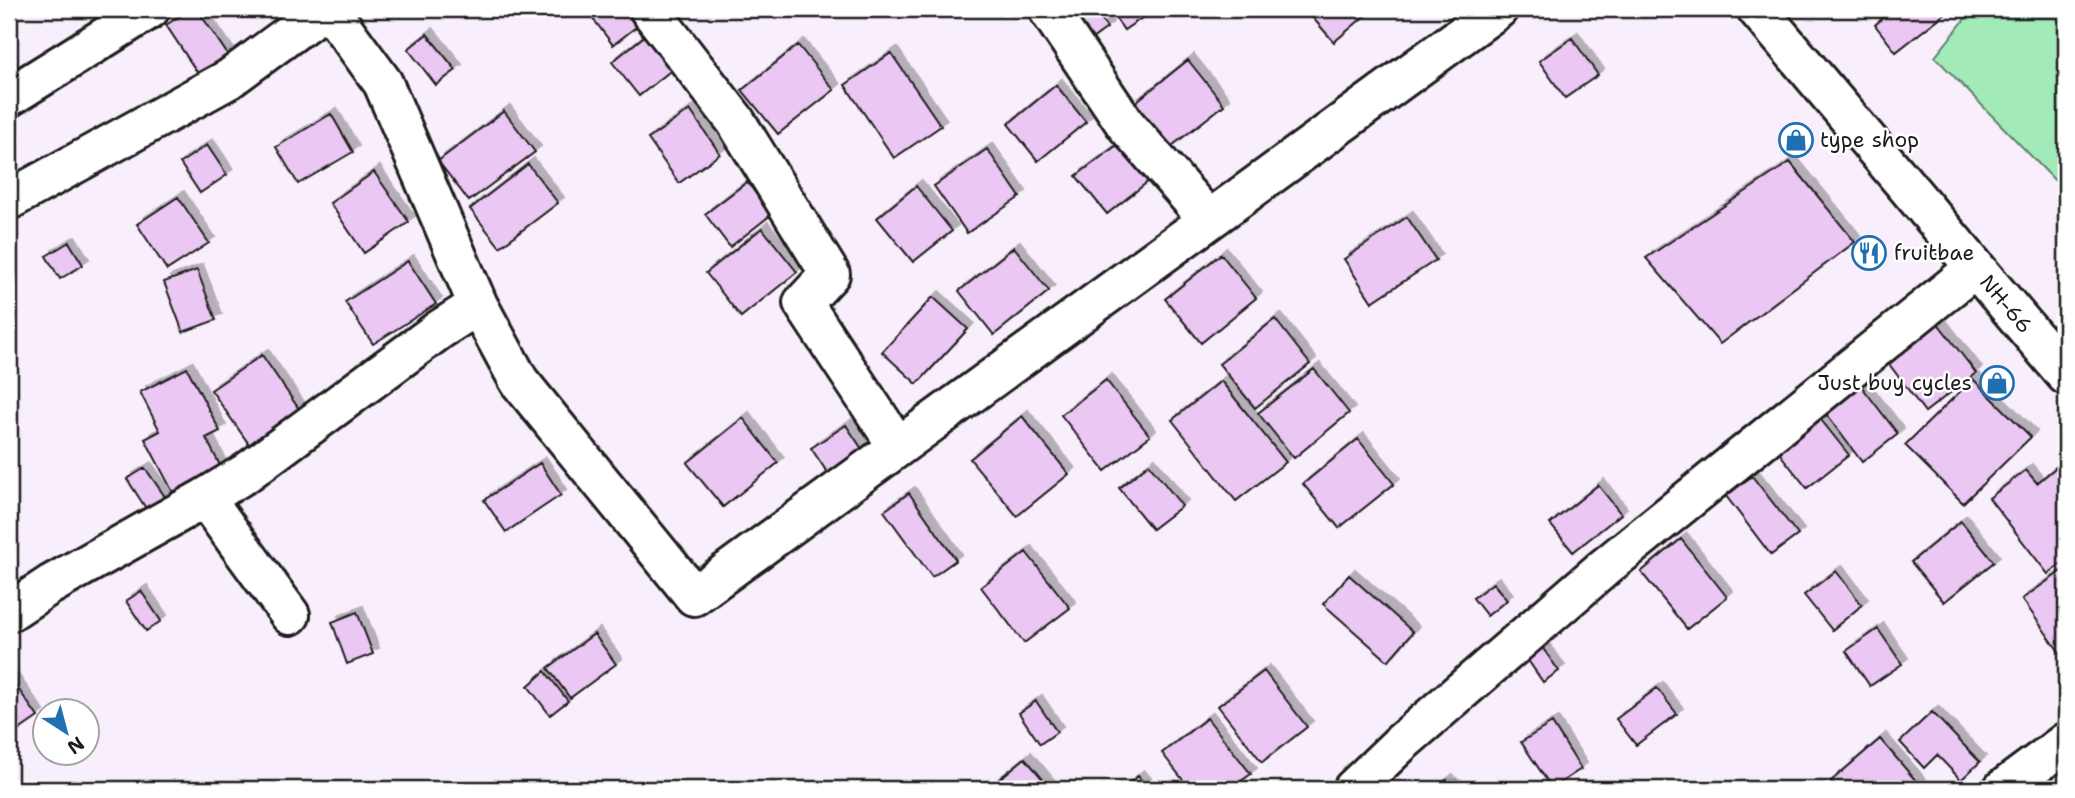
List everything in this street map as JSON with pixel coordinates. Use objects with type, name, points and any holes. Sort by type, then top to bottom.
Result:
[{"type":"street","points":[[9,97],[150,9]]},
{"type":"street","points":[[9,200],[229,79],[326,9],[383,83],[478,305],[519,381],[694,596],[1499,9]]},
{"type":"street","points":[[649,9],[735,120],[830,274],[803,303],[898,447]]},
{"type":"street","points":[[1048,9],[1126,125],[1209,220]]},
{"type":"street","name":"NH-66","points":[[1757,9],[2066,375]]},
{"type":"street","points":[[1353,789],[1401,743],[1605,566],[1975,268]]},
{"type":"street","points":[[9,612],[50,585],[246,473],[439,330],[478,305]]},
{"type":"street","points":[[205,498],[290,615]]},
{"type":"street","points":[[2003,789],[2066,742]]},
{"type":"green space","points":[[1973,9],[2066,9],[2066,192],[1935,57]]},
{"type":"building","points":[[191,9],[197,9],[232,61],[203,81],[166,25]]},
{"type":"building","points":[[592,9],[636,9],[645,20],[613,45],[588,12]]},
{"type":"building","points":[[1077,9],[1094,9],[1107,28],[1092,39],[1073,12]]},
{"type":"building","points":[[1109,9],[1155,9],[1124,30]]},
{"type":"building","points":[[1305,9],[1373,9],[1334,42]]},
{"type":"building","points":[[1877,9],[1951,9],[1896,52],[1875,25],[1884,17]]},
{"type":"building","points":[[427,34],[456,70],[436,85],[408,49]]},
{"type":"building","points":[[647,34],[674,68],[639,96],[612,62]]},
{"type":"building","points":[[1572,38],[1598,75],[1565,98],[1539,61]]},
{"type":"building","points":[[798,45],[834,90],[778,134],[742,90]]},
{"type":"building","points":[[891,53],[941,126],[894,158],[845,85]]},
{"type":"building","points":[[1188,60],[1224,105],[1168,149],[1132,105]]},
{"type":"building","points":[[1056,85],[1086,122],[1038,161],[1008,124]]},
{"type":"building","points":[[690,110],[720,154],[679,183],[648,139]]},
{"type":"building","points":[[504,111],[535,152],[469,201],[438,161]]},
{"type":"building","points":[[331,114],[353,152],[298,184],[276,147]]},
{"type":"building","points":[[1121,142],[1150,180],[1107,214],[1076,176]]},
{"type":"building","points":[[207,145],[227,175],[200,193],[180,163]]},
{"type":"building","points":[[987,149],[1020,197],[967,233],[934,186]]},
{"type":"building","points":[[1790,162],[1855,242],[1720,344],[1646,258]]},
{"type":"building","points":[[528,164],[558,203],[500,247],[470,209]]},
{"type":"building","points":[[374,172],[409,222],[364,253],[330,203]]},
{"type":"building","points":[[747,182],[772,214],[730,247],[705,214]]},
{"type":"building","points":[[916,186],[952,231],[913,262],[877,218]]},
{"type":"building","points":[[178,197],[209,243],[167,270],[137,224]]},
{"type":"building","points":[[1407,217],[1436,260],[1372,302],[1344,259]]},
{"type":"building","points":[[762,228],[797,272],[741,317],[706,273]]},
{"type":"building","points":[[69,242],[83,265],[60,279],[46,256]]},
{"type":"building","points":[[1014,247],[1049,291],[994,335],[959,291]]},
{"type":"building","points":[[1221,254],[1256,298],[1201,343],[1165,299]]},
{"type":"building","points":[[408,261],[436,304],[373,344],[345,302]]},
{"type":"building","points":[[197,270],[216,320],[183,332],[164,282]]},
{"type":"building","points":[[933,297],[968,329],[917,384],[882,352]]},
{"type":"building","points":[[1930,313],[1976,373],[1925,412],[1880,352]]},
{"type":"building","points":[[1275,319],[1310,364],[1255,408],[1219,364]]},
{"type":"building","points":[[262,355],[301,412],[251,447],[211,390]]},
{"type":"building","points":[[187,368],[220,431],[206,438],[225,475],[177,500],[145,439],[160,431],[140,392]]},
{"type":"building","points":[[1314,369],[1349,413],[1294,458],[1258,413]]},
{"type":"building","points":[[1973,379],[2031,437],[1963,503],[1905,445]]},
{"type":"building","points":[[1106,380],[1150,436],[1105,471],[1061,415]]},
{"type":"building","points":[[1221,381],[1286,462],[1236,501],[1172,420]]},
{"type":"building","points":[[1859,383],[1898,434],[1862,462],[1823,410]]},
{"type":"building","points":[[1022,416],[1069,474],[1017,516],[970,459]]},
{"type":"building","points":[[1818,416],[1849,455],[1807,488],[1776,449]]},
{"type":"building","points":[[743,418],[778,463],[723,507],[687,463]]},
{"type":"building","points":[[846,425],[868,458],[833,481],[811,448]]},
{"type":"building","points":[[1358,439],[1394,484],[1339,528],[1303,484]]},
{"type":"building","points":[[2066,459],[2066,560],[2048,574],[1989,498],[2026,470],[2037,483]]},
{"type":"building","points":[[540,463],[561,495],[506,532],[484,500]]},
{"type":"building","points":[[1149,464],[1182,506],[1152,529],[1119,488]]},
{"type":"building","points":[[145,468],[168,501],[149,513],[127,479]]},
{"type":"building","points":[[1752,476],[1798,535],[1771,555],[1726,496]]},
{"type":"building","points":[[1598,485],[1621,514],[1573,552],[1550,524]]},
{"type":"building","points":[[909,493],[956,560],[932,577],[884,511]]},
{"type":"building","points":[[1961,521],[1994,562],[1944,602],[1911,562]]},
{"type":"building","points":[[1681,539],[1727,597],[1687,629],[1641,572]]},
{"type":"building","points":[[1026,552],[1070,608],[1024,643],[981,587]]},
{"type":"building","points":[[2066,568],[2066,659],[2065,660],[2022,599]]},
{"type":"building","points":[[1836,571],[1862,605],[1832,630],[1804,595]]},
{"type":"building","points":[[1349,575],[1413,632],[1388,661],[1323,604]]},
{"type":"building","points":[[1493,583],[1507,600],[1487,616],[1473,598]]},
{"type":"building","points":[[141,591],[161,621],[146,631],[126,601]]},
{"type":"building","points":[[357,612],[373,654],[347,664],[332,622]]},
{"type":"building","points":[[1878,629],[1902,664],[1870,686],[1846,651]]},
{"type":"building","points":[[594,634],[616,664],[570,698],[548,668]]},
{"type":"building","points":[[1539,643],[1559,671],[1543,682],[1523,653]]},
{"type":"building","points":[[545,671],[568,701],[550,715],[528,686]]},
{"type":"building","points":[[1264,671],[1307,727],[1262,762],[1218,706]]},
{"type":"building","points":[[12,680],[32,708],[32,721],[9,737],[9,682]]},
{"type":"building","points":[[1657,688],[1677,714],[1636,745],[1616,719]]},
{"type":"building","points":[[1036,701],[1057,732],[1040,744],[1019,713]]},
{"type":"building","points":[[1932,712],[1980,762],[1961,780],[1937,755],[1924,768],[1900,742]]},
{"type":"building","points":[[1207,718],[1251,774],[1230,789],[1190,789],[1162,753]]},
{"type":"building","points":[[1552,723],[1581,769],[1552,788],[1521,742]]},
{"type":"building","points":[[1880,739],[1923,789],[1838,789],[1831,781]]},
{"type":"building","points":[[1025,758],[1051,789],[987,789]]},
{"type":"building","points":[[1138,776],[1149,789],[1122,789]]},
{"type":"building","points":[[1447,780],[1454,789],[1435,789]]},
{"type":"place","name":"type shop","points":[[1796,140]]},
{"type":"place","name":"fruitbae","points":[[1869,253]]},
{"type":"place","name":"Just buy cycles","points":[[1997,383]]}]
